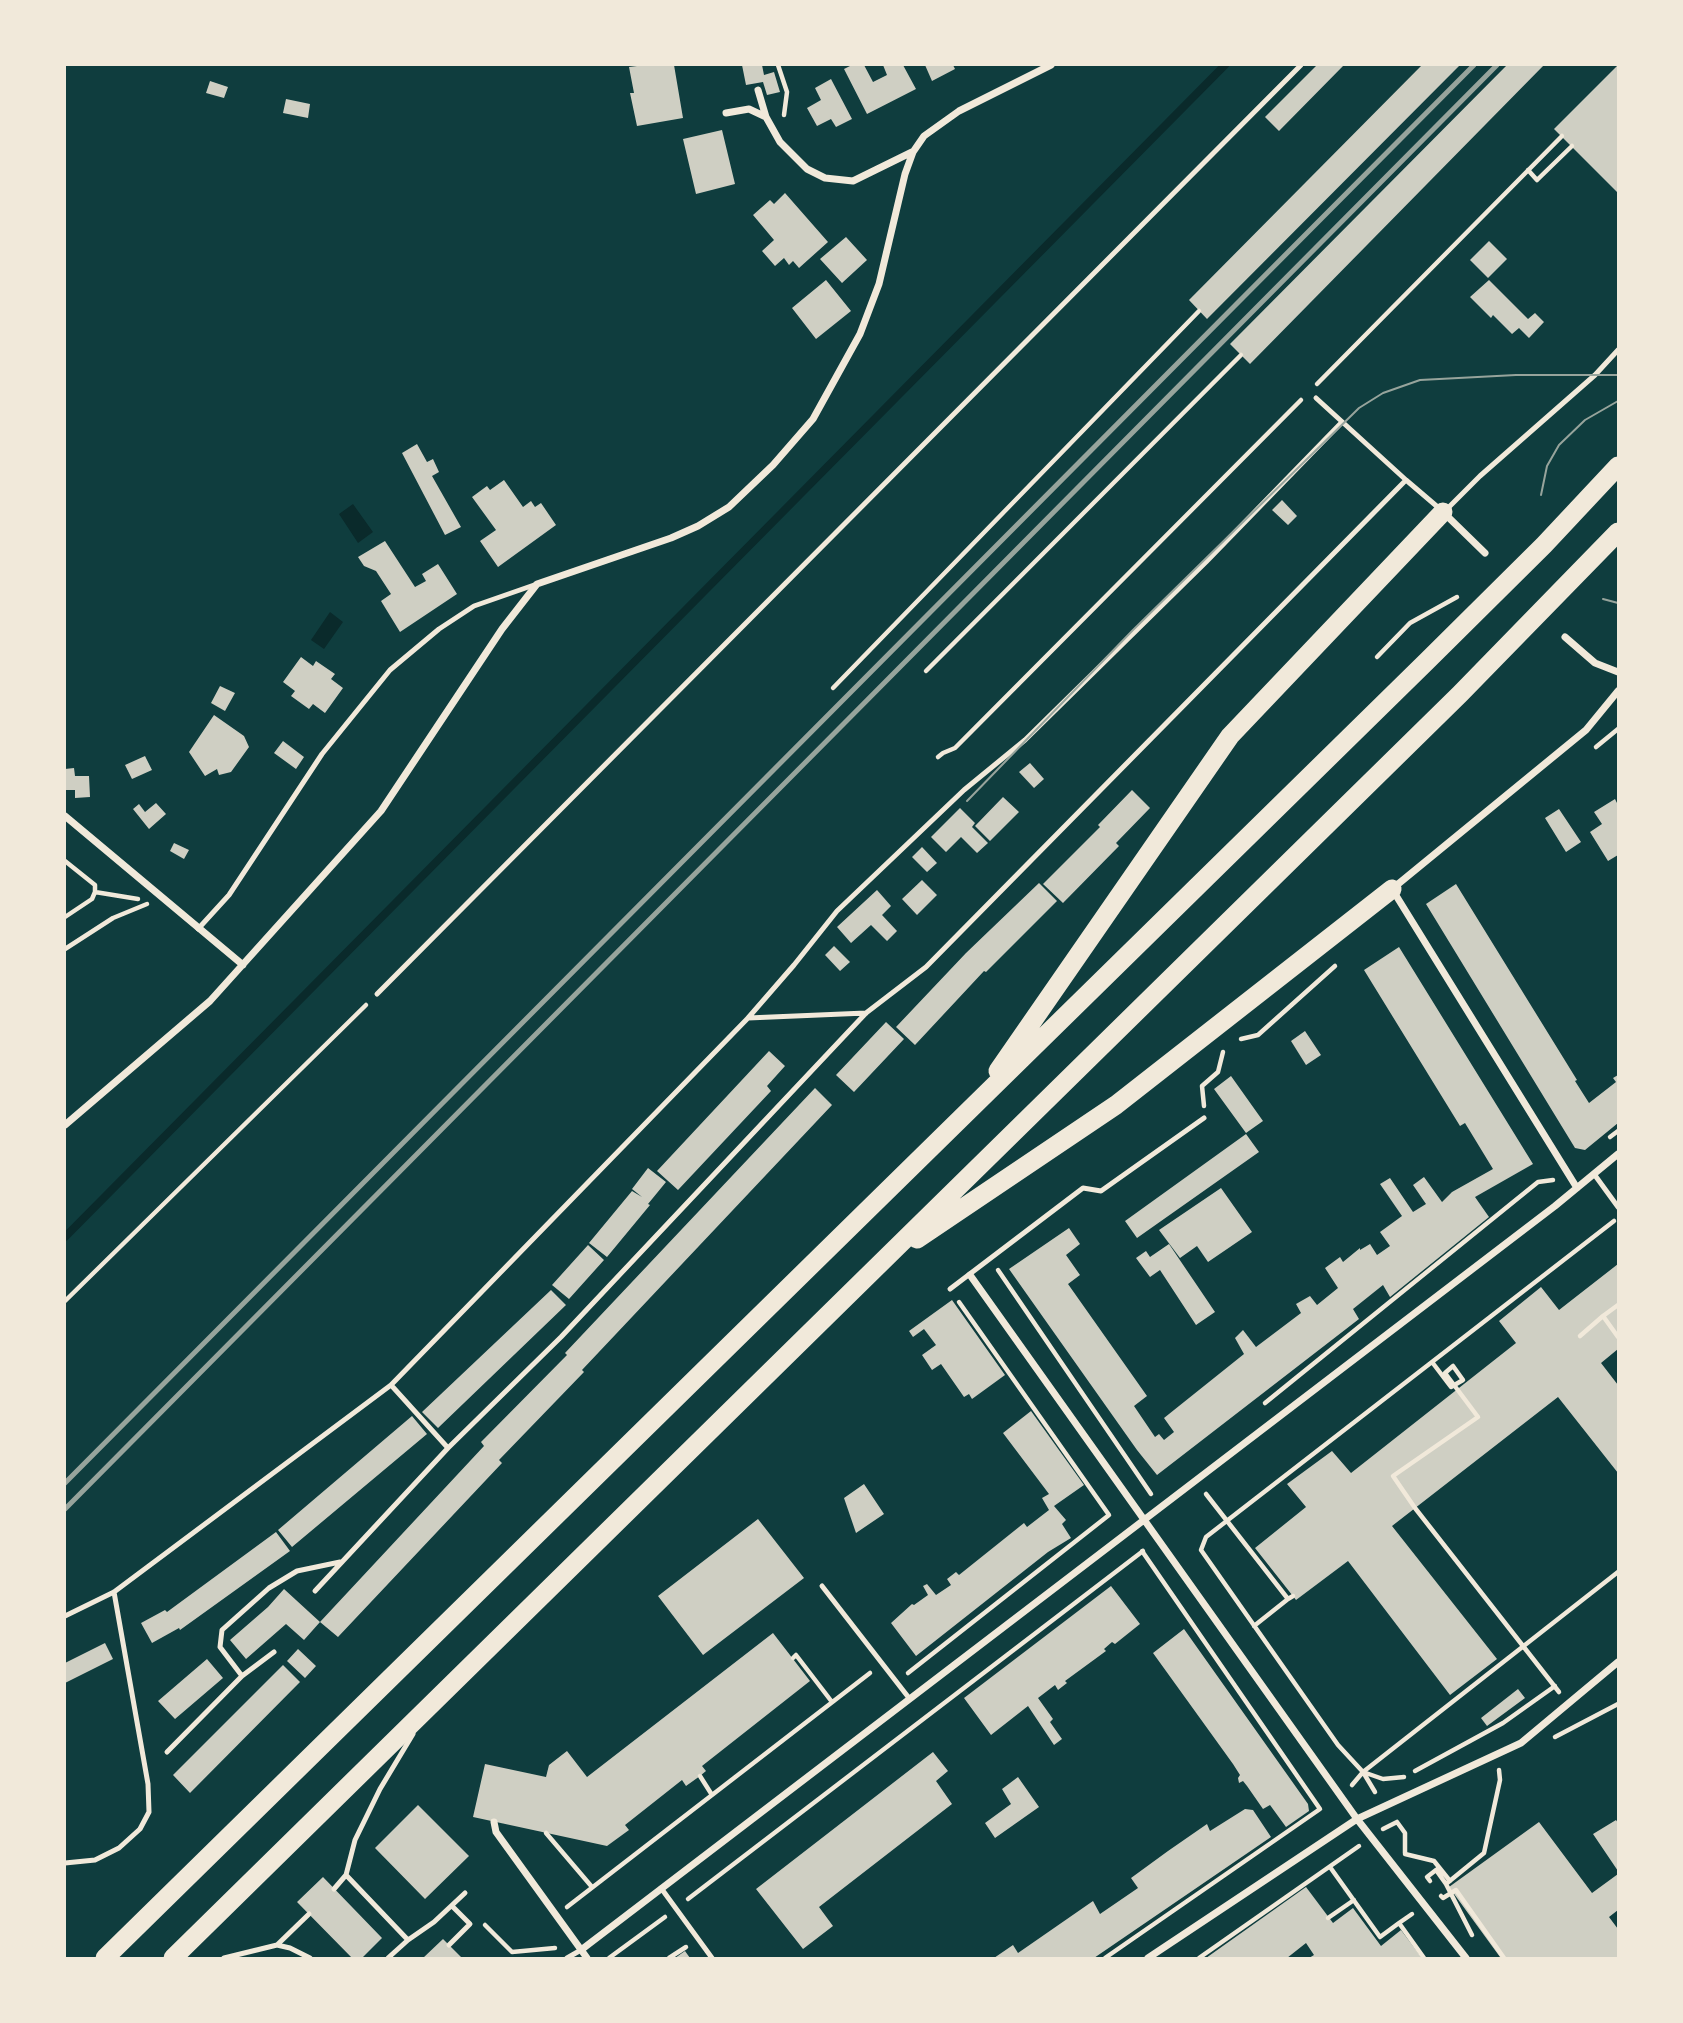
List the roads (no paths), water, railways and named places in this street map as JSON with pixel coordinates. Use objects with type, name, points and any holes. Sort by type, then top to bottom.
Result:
[{"type":"highway","points":[[105,1958],[1427,661],[1544,545],[1618,466]]},
{"type":"highway","points":[[971,1110],[1230,736],[1443,512]]},
{"type":"highway","points":[[173,1958],[1460,694],[1618,532]]},
{"type":"highway","points":[[876,1267],[1116,1105],[1392,889]]},
{"type":"street","points":[[65,1125],[210,1001],[381,811],[502,629],[537,584],[671,538],[698,526],[729,507],[773,465],[813,419],[860,334],[879,284],[905,174],[913,152],[924,136],[959,111],[1051,65]]},
{"type":"street","points":[[758,90],[766,117],[780,142],[807,169],[825,178],[853,181],[913,152]]},
{"type":"street","points":[[726,113],[749,109],[766,117]]},
{"type":"street","points":[[1443,512],[1485,553]]},
{"type":"street","points":[[1565,637],[1595,663],[1618,672]]},
{"type":"street","points":[[1577,1188],[1392,889],[1586,730],[1618,691]]},
{"type":"street","points":[[65,816],[243,965]]},
{"type":"street","points":[[581,1950],[1618,1154]]},
{"type":"street","points":[[971,1275],[1357,1819],[1466,1958]]},
{"type":"street","points":[[1148,1958],[1357,1819],[1526,1738],[1618,1662]]},
{"type":"street","points":[[494,1822],[496,1832],[587,1958]]},
{"type":"lane","points":[[377,994],[1301,65]]},
{"type":"lane","points":[[1316,398],[1443,512],[1595,375],[1618,350]]},
{"type":"lane","points":[[65,1616],[114,1592],[391,1385],[748,1018],[837,911],[964,790],[1026,740],[1206,562],[1342,422]]},
{"type":"lane","points":[[315,1591],[448,1448],[561,1337],[866,1013],[926,967],[1406,480]]},
{"type":"lane","points":[[198,929],[229,895],[322,754],[390,670],[439,629],[474,606],[537,584]]},
{"type":"lane","points":[[748,1018],[866,1013]]},
{"type":"lane","points":[[950,1289],[1083,1188],[1101,1191],[1205,1118]]},
{"type":"lane","points":[[1594,1174],[1618,1207]]},
{"type":"lane","points":[[391,1385],[448,1448]]},
{"type":"lane","points":[[242,1676],[220,1647],[222,1630],[269,1588],[297,1571],[341,1562]]},
{"type":"lane","points":[[822,1587],[909,1698]]},
{"type":"lane","points":[[65,1863],[95,1860],[120,1847],[140,1829],[149,1812],[148,1784],[114,1592]]},
{"type":"lane","points":[[167,1752],[242,1676],[274,1652]]},
{"type":"lane","points":[[334,1889],[346,1875],[355,1840],[370,1809],[430,1705]]},
{"type":"lane","points":[[346,1875],[408,1940]]},
{"type":"lane","points":[[661,1888],[712,1958]]},
{"type":"lane","points":[[387,1958],[434,1922],[465,1893]]},
{"type":"lane","points":[[449,1945],[470,1924],[452,1906]]},
{"type":"lane","points":[[277,1945],[309,1914]]},
{"type":"lane","points":[[224,1958],[277,1945],[310,1958]]},
{"type":"lane","points":[[567,1958],[581,1950]]},
{"type":"water","points":[[353,504],[373,532],[358,543],[339,514]]},
{"type":"water","points":[[330,612],[343,622],[324,649],[311,640]]},
{"type":"waterway","points":[[65,1237],[1225,65]]},
{"type":"tram line","points":[[967,801],[1133,630],[1359,408],[1383,393],[1420,380],[1516,375],[1618,375]]},
{"type":"tram line","points":[[1541,495],[1547,466],[1559,445],[1585,420],[1618,401]]},
{"type":"tram line","points":[[1603,599],[1618,603]]},
{"type":"railway","points":[[65,1483],[1474,65]]},
{"type":"railway","points":[[65,1509],[1497,65]]}]
